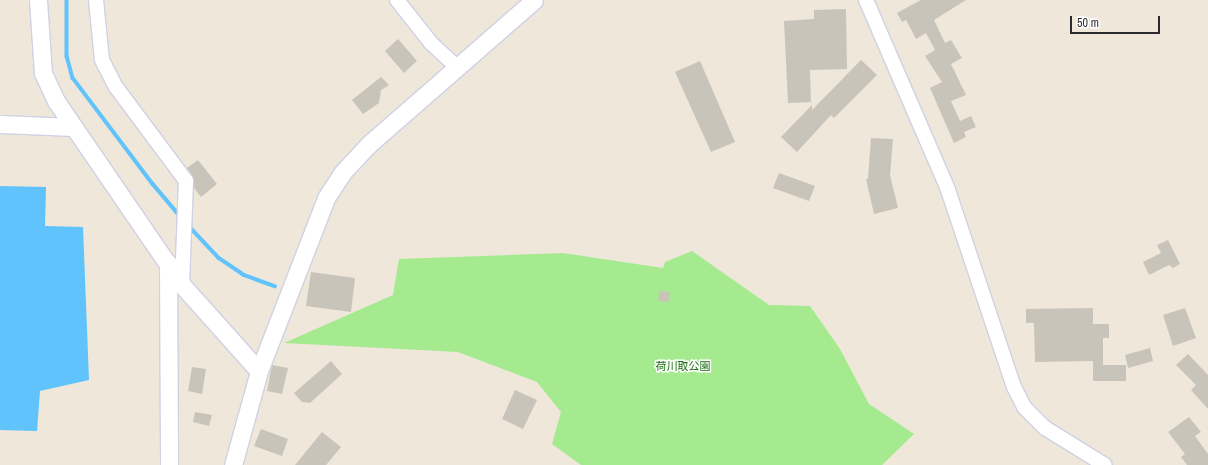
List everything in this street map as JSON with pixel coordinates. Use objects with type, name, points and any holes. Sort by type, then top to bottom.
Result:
[{"type":"street","points":[[38,0],[43,73],[56,101],[182,286],[258,371]]},
{"type":"street","points":[[96,0],[102,60],[116,87],[186,181],[182,286]]},
{"type":"street","points":[[397,0],[431,44],[458,68]]},
{"type":"street","points":[[233,465],[258,371],[326,198],[342,173],[368,145],[458,68],[534,0]]},
{"type":"street","points":[[866,0],[947,187],[1024,407],[1044,428],[1105,465]]},
{"type":"street","points":[[0,124],[74,127]]},
{"type":"street","points":[[168,264],[169,465]]},
{"type":"green space","name":"荷川取公園","points":[[692,251],[769,305],[810,306],[840,349],[869,404],[914,434],[882,465],[581,465],[552,444],[561,412],[537,382],[458,352],[284,343],[393,295],[399,259],[563,253],[663,268],[665,262]]},
{"type":"water","points":[[0,186],[46,187],[45,226],[83,227],[89,380],[40,391],[37,431],[0,430]]},
{"type":"building","points":[[921,0],[966,0],[934,20],[945,43],[951,40],[962,58],[951,64],[966,95],[951,101],[960,121],[971,116],[976,127],[964,132],[966,137],[954,143],[930,88],[942,82],[925,56],[935,50],[926,33],[916,39],[906,20],[902,22],[897,13]]},
{"type":"building","points":[[846,9],[847,69],[810,70],[811,102],[788,103],[784,21],[814,19],[814,10]]},
{"type":"building","points":[[398,39],[417,61],[404,73],[385,51]]},
{"type":"building","points":[[861,60],[877,75],[834,118],[831,115],[797,152],[781,137],[812,105],[812,110]]},
{"type":"building","points":[[700,61],[735,142],[711,152],[675,72]]},
{"type":"building","points":[[381,77],[389,85],[381,90],[379,103],[363,114],[352,100]]},
{"type":"building","points":[[871,138],[893,139],[890,175],[898,208],[874,214],[866,179],[868,179]]},
{"type":"building","points":[[198,160],[217,184],[201,197],[194,188],[193,176],[187,168]]},
{"type":"building","points":[[779,173],[815,186],[809,201],[773,188]]},
{"type":"building","points":[[1168,240],[1180,264],[1173,268],[1169,265],[1149,275],[1143,262],[1161,253],[1157,245]]},
{"type":"building","points":[[311,272],[355,278],[351,312],[306,306]]},
{"type":"building","points":[[660,290],[670,293],[668,303],[658,300]]},
{"type":"building","points":[[1093,308],[1093,324],[1109,324],[1109,338],[1103,338],[1103,365],[1126,365],[1126,381],[1093,381],[1093,361],[1035,362],[1034,323],[1026,323],[1026,309]]},
{"type":"building","points":[[1185,308],[1196,338],[1173,346],[1163,315]]},
{"type":"building","points":[[1150,348],[1153,361],[1128,368],[1125,355]]},
{"type":"building","points":[[1188,354],[1208,375],[1208,409],[1191,390],[1196,385],[1176,365]]},
{"type":"building","points":[[331,361],[342,374],[310,403],[302,402],[294,393]]},
{"type":"building","points":[[272,365],[288,368],[282,394],[267,391]]},
{"type":"building","points":[[192,367],[206,369],[202,394],[188,391]]},
{"type":"building","points":[[515,390],[537,400],[523,429],[502,419]]},
{"type":"building","points":[[195,412],[212,415],[209,426],[193,422]]},
{"type":"building","points":[[1189,417],[1201,432],[1195,436],[1208,454],[1208,465],[1187,465],[1181,457],[1185,454],[1168,432]]},
{"type":"building","points":[[261,429],[288,439],[282,456],[254,446]]},
{"type":"building","points":[[322,432],[341,447],[326,465],[295,465]]},
{"type":"waterway","points":[[67,0],[67,56],[73,78],[153,184],[180,216]]},
{"type":"waterway","points":[[188,225],[219,258],[244,275],[275,286]]}]
